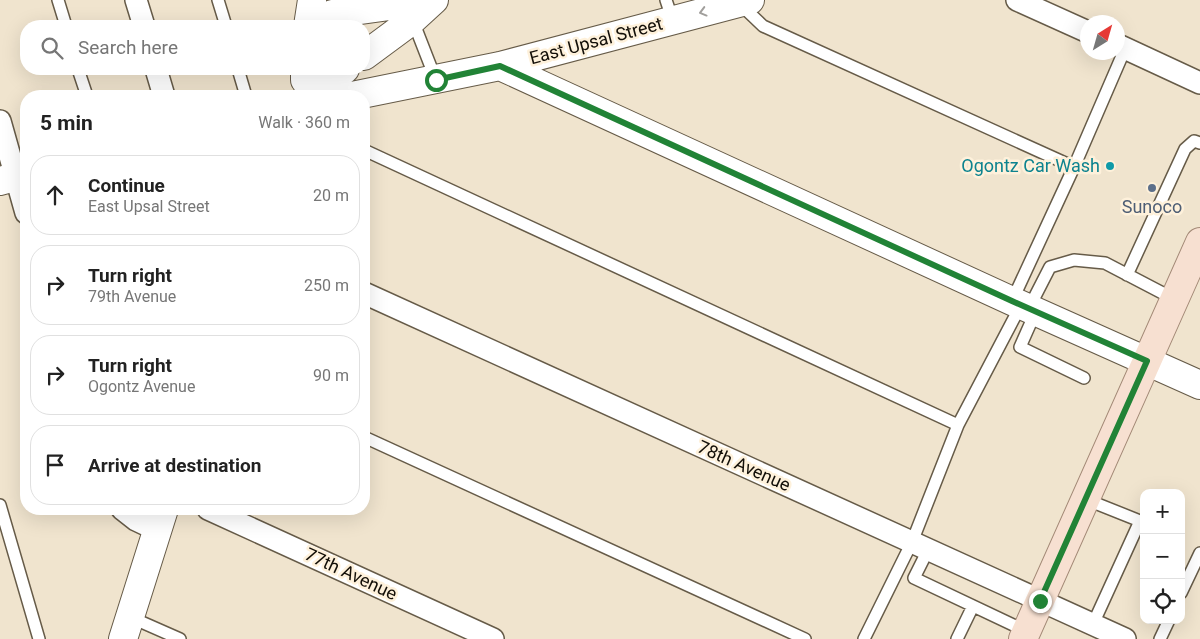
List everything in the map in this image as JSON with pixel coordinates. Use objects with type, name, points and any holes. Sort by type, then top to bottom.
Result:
[{"type":"main road","points":[[1025,635],[1200,242]]},
{"type":"street","points":[[136,0],[142,20]]},
{"type":"street","points":[[315,20],[326,10],[433,0]]},
{"type":"street","points":[[370,52],[413,20],[433,0]]},
{"type":"street","points":[[1017,0],[1080,28]]},
{"type":"street","name":"East Upsal Street","points":[[370,93],[500,66],[670,10],[745,2]]},
{"type":"street","points":[[1125,49],[1200,83]]},
{"type":"street","points":[[500,66],[1200,385]]},
{"type":"street","points":[[158,75],[162,90]]},
{"type":"street","points":[[306,82],[327,75]]},
{"type":"street","points":[[0,122],[20,195]]},
{"type":"street","name":"78th Avenue","points":[[370,296],[1125,639]]},
{"type":"street","points":[[126,628],[160,519],[136,520],[130,515]]},
{"type":"street","name":"77th Avenue","points":[[221,515],[493,639]]},
{"type":"lane","points":[[58,0],[64,20]]},
{"type":"lane","points":[[218,0],[224,20]]},
{"type":"lane","points":[[745,2],[763,26],[1074,167]]},
{"type":"lane","points":[[413,20],[436,80]]},
{"type":"lane","points":[[1084,378],[1020,346],[1024,306],[1028,267],[1074,167],[1116,60]]},
{"type":"lane","points":[[80,75],[84,90]]},
{"type":"lane","points":[[240,75],[244,90]]},
{"type":"lane","points":[[1127,275],[1185,149],[1194,141],[1200,143]]},
{"type":"lane","points":[[370,153],[958,425]]},
{"type":"lane","points":[[1025,635],[973,606],[914,578],[920,546],[958,425],[1024,306],[1046,276],[1050,267],[1074,260],[1105,263],[1175,299]]},
{"type":"lane","points":[[1028,267],[1046,276]]},
{"type":"lane","points":[[370,440],[805,639]]},
{"type":"lane","points":[[1086,499],[1140,521],[1093,624]]},
{"type":"lane","points":[[0,505],[39,639]]},
{"type":"lane","points":[[864,639],[920,546]]},
{"type":"lane","points":[[1185,584],[1200,552]]},
{"type":"lane","points":[[957,639],[973,606]]},
{"type":"lane","points":[[1160,639],[1167,624]]},
{"type":"lane","points":[[126,628],[180,639]]},
{"type":"place","name":"Ogontz Car Wash","points":[[1110,166]]},
{"type":"place","name":"Sunoco","points":[[1152,188]]},
{"type":"route","points":[[436,80],[500,66],[1147,361],[1040,601]]}]
